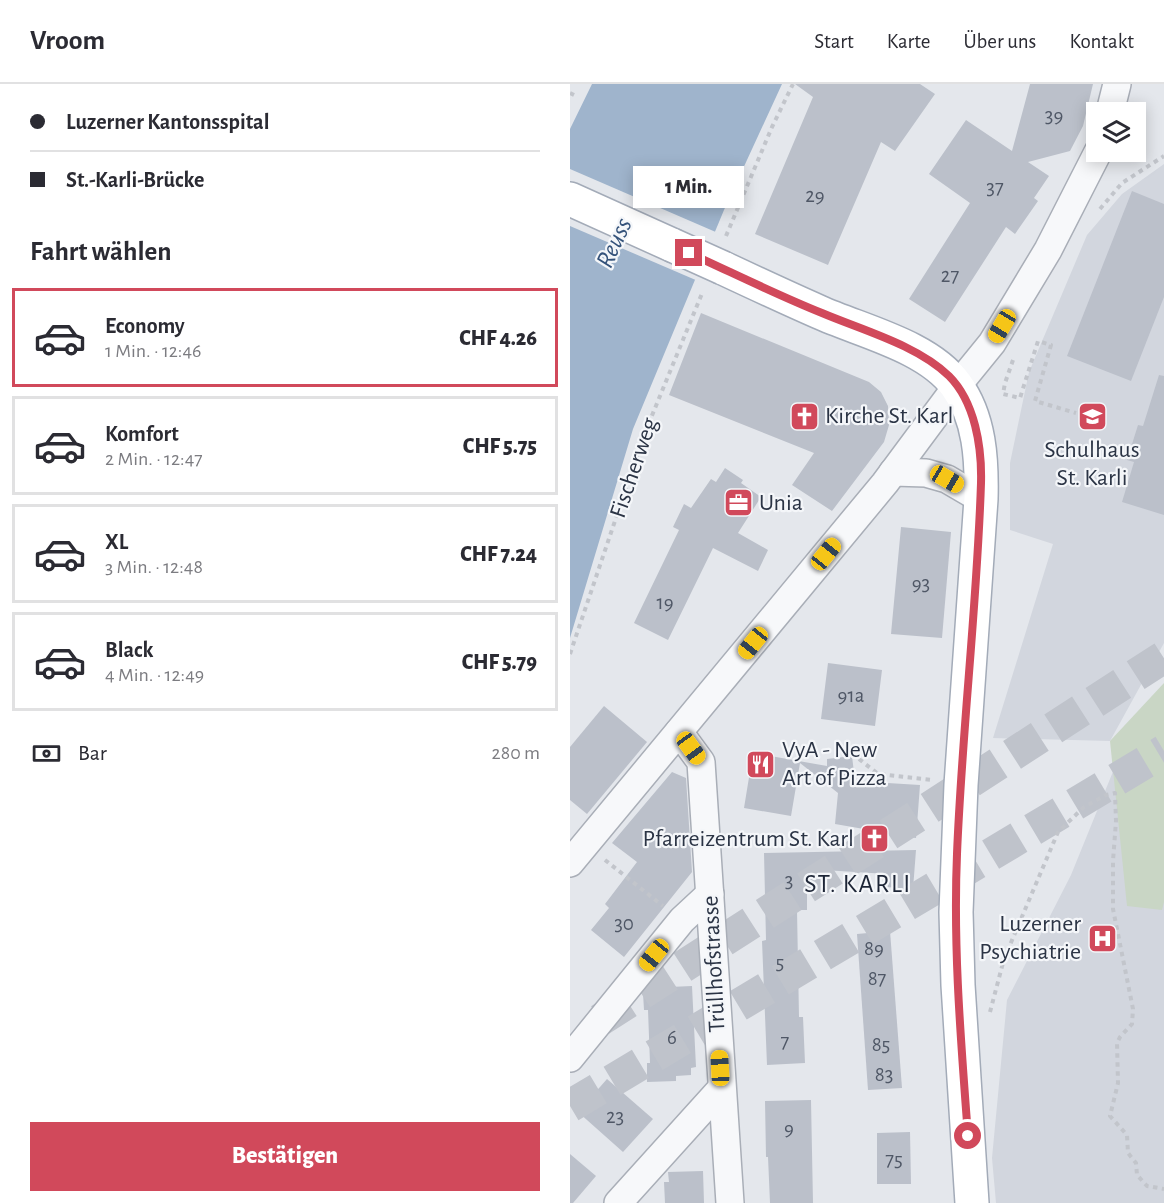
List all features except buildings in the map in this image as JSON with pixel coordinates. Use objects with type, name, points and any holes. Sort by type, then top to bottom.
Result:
[{"type":"main road","points":[[570,199],[714,276],[821,313],[919,355],[940,369],[957,386],[966,403],[979,443],[982,466],[961,785],[956,912],[972,1203]]},
{"type":"street","points":[[1112,102],[1117,84]]},
{"type":"street","points":[[576,852],[680,732],[894,472],[957,386],[992,343],[1048,250],[1093,162]]},
{"type":"street","points":[[894,472],[926,473],[947,479],[981,499]]},
{"type":"street","name":"Trüllhofstrasse","points":[[680,732],[701,762],[730,1203]]},
{"type":"street","points":[[570,1058],[682,920],[710,894]]},
{"type":"street","points":[[618,1203],[722,1089]]},
{"type":"path","points":[[726,236],[771,127],[793,84]]},
{"type":"path","points":[[1094,216],[1122,183],[1164,156]]},
{"type":"path","name":"Fischerweg","points":[[570,654],[644,435],[714,276]]},
{"type":"path","points":[[1003,394],[1020,398],[1038,341],[1051,345],[1035,401],[1076,413]]},
{"type":"path","points":[[859,759],[878,774],[942,781]]},
{"type":"path","points":[[988,1021],[1005,959],[1058,832],[1084,807],[1106,795],[1115,793],[1113,909],[1134,1009],[1132,1024],[1117,1043],[1118,1083],[1110,1116],[1127,1135],[1128,1153],[1136,1163],[1137,1175],[1148,1186],[1164,1189]]},
{"type":"path","points":[[576,852],[682,920]]},
{"type":"shaded area","name":"Schulhaus St. Karli","points":[[1164,164],[1164,643],[1110,741],[993,738],[1053,544],[1010,530],[1010,463],[1029,372],[1087,235],[1122,194]]},
{"type":"shaded area","name":"Luzerner Psychiatrie","points":[[1164,699],[1164,1203],[996,1203],[992,1158],[1007,1000],[1071,875],[1125,742]]},
{"type":"green space","points":[[1164,683],[1164,902],[1162,910],[1127,906],[1110,741]]},
{"type":"water","name":"Reuss","points":[[592,84],[782,84],[724,210],[633,429],[570,638],[570,129]]},
{"type":"pier","points":[[570,169],[718,233],[698,281],[570,226]]},
{"type":"tunnel","points":[[600,1020],[1164,657]]},
{"type":"tunnel","points":[[570,1106],[1164,751]]},
{"type":"place","name":"Kirche St. Karl","points":[[804,416]]},
{"type":"place","name":"Schulhaus St. Karli","points":[[1092,417]]},
{"type":"place","name":"Unia","points":[[738,503]]},
{"type":"place","name":"VyA - New Art of Pizza","points":[[761,764]]},
{"type":"place","name":"Pfarreizentrum St. Karl","points":[[875,839]]},
{"type":"place","name":"Luzerner Psychiatrie","points":[[1102,938]]},
{"type":"district","name":"ST. KARLI","points":[[858,884]]},
{"type":"route","points":[[689,253],[919,355],[940,369],[957,386],[974,423],[981,455],[981,499],[961,785],[956,912],[958,985],[968,1136]]}]
